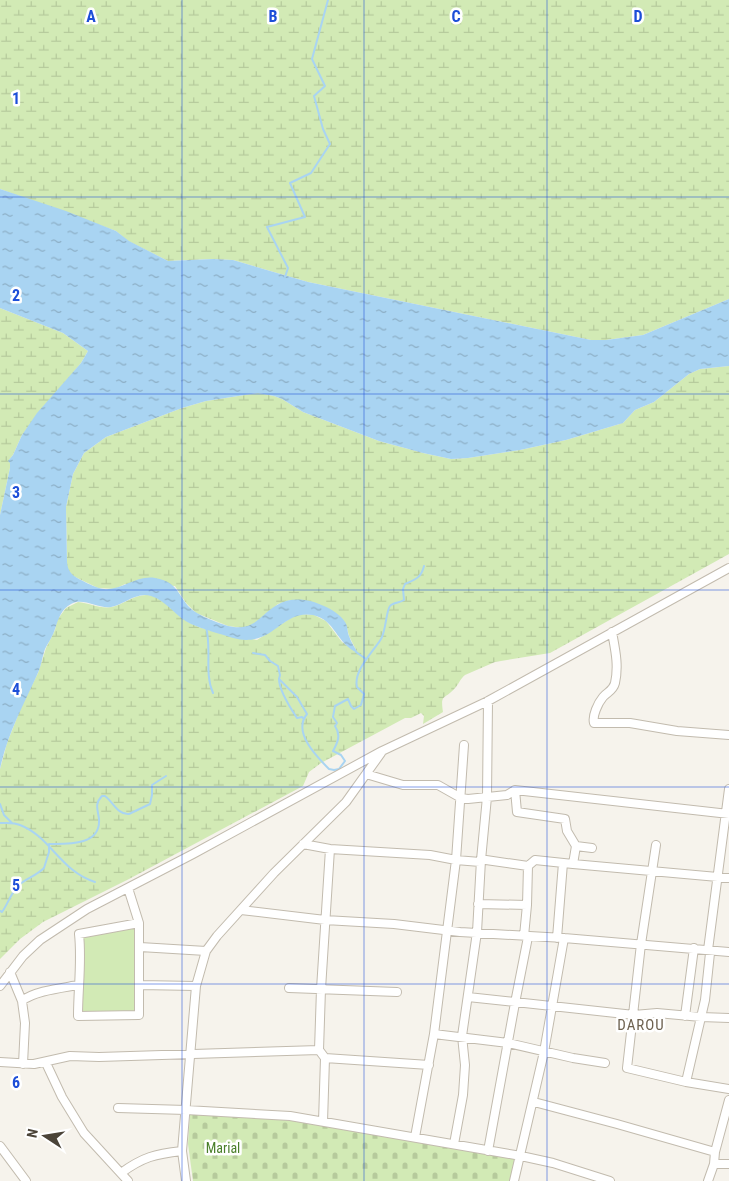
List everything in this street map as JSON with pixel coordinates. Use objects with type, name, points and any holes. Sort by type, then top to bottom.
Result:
[{"type":"street","points":[[0,986],[23,956],[40,940],[88,909],[382,751],[488,701],[729,568]]},
{"type":"street","points":[[612,632],[618,666],[615,685],[602,698],[594,716],[594,723],[630,723],[676,731],[729,735]]},
{"type":"street","points":[[454,1144],[463,1095],[465,1065],[462,1036],[476,932],[480,860],[487,798],[488,701]]},
{"type":"street","points":[[415,1137],[434,1034],[456,860],[464,745]]},
{"type":"street","points":[[186,1181],[182,1151],[196,986],[206,951],[268,879],[346,802],[382,751]]},
{"type":"street","points":[[366,774],[403,785],[438,785],[461,798],[478,799],[508,795],[515,790],[728,814]]},
{"type":"street","points":[[686,1082],[705,1000],[710,953],[708,950],[717,877],[728,814],[729,789]]},
{"type":"street","points":[[515,790],[517,812],[565,819],[567,832],[576,846],[573,864]]},
{"type":"street","points":[[303,844],[528,866],[535,860],[729,878]]},
{"type":"street","points":[[656,845],[641,944],[627,1068],[686,1082],[729,1089]]},
{"type":"street","points":[[576,846],[592,848]]},
{"type":"street","points":[[323,1122],[325,1058],[319,1050],[330,848]]},
{"type":"street","points":[[514,1181],[534,1102],[552,1006],[561,938],[564,863]]},
{"type":"street","points":[[488,1151],[526,936],[528,866]]},
{"type":"street","points":[[128,888],[139,923],[139,1015],[78,1016],[81,954],[79,934],[139,923]]},
{"type":"street","points":[[478,904],[527,905]]},
{"type":"street","points":[[241,910],[325,920],[394,924],[447,931],[729,952]]},
{"type":"street","points":[[140,947],[206,951]]},
{"type":"street","points":[[685,1016],[694,948]]},
{"type":"street","points":[[10,972],[22,1001],[25,1023],[23,1064]]},
{"type":"street","points":[[22,1001],[50,991],[78,985]]},
{"type":"street","points":[[138,985],[196,986]]},
{"type":"street","points":[[289,988],[397,992]]},
{"type":"street","points":[[468,997],[634,1015],[657,1013],[701,1018],[729,1018]]},
{"type":"street","points":[[434,1034],[508,1043],[573,1058],[605,1063]]},
{"type":"street","points":[[0,1062],[46,1063],[61,1057],[70,1056],[99,1057],[319,1050]]},
{"type":"street","points":[[325,1058],[429,1065]]},
{"type":"street","points":[[46,1063],[62,1097],[84,1133],[128,1181]]},
{"type":"street","points":[[708,1181],[714,1164],[715,1152],[729,1100]]},
{"type":"street","points":[[534,1102],[715,1152]]},
{"type":"street","points":[[118,1108],[290,1116],[521,1156],[553,1163],[610,1181]]},
{"type":"street","points":[[0,1146],[26,1181]]},
{"type":"street","points":[[121,1173],[141,1159],[162,1153],[182,1151]]},
{"type":"street","points":[[714,1164],[729,1164]]},
{"type":"green space","points":[[0,0],[729,0],[729,299],[643,335],[591,340],[308,282],[233,260],[168,261],[128,241],[116,231],[0,189]]},
{"type":"green space","points":[[0,308],[63,333],[88,351],[81,363],[22,435],[9,460],[10,468],[0,515]]},
{"type":"green space","points":[[729,366],[729,554],[550,653],[495,662],[465,675],[455,688],[444,697],[442,702],[443,712],[423,724],[424,716],[421,713],[411,718],[405,718],[321,763],[309,772],[303,786],[129,879],[43,922],[20,939],[0,959],[0,769],[7,743],[22,705],[38,673],[57,620],[66,608],[78,602],[112,607],[139,596],[154,596],[185,620],[197,626],[257,640],[294,616],[301,614],[314,615],[326,621],[342,642],[357,652],[349,636],[346,624],[291,600],[278,604],[253,625],[243,628],[228,626],[196,613],[186,603],[175,586],[125,584],[115,589],[98,588],[73,576],[67,569],[66,507],[73,474],[84,453],[106,437],[182,408],[206,401],[258,393],[282,399],[303,412],[379,441],[451,459],[468,458],[520,450],[566,440],[623,423],[635,410],[654,402],[689,374],[700,369]]},
{"type":"green space","points":[[137,926],[136,1014],[80,1015],[81,936]]},
{"type":"green space","name":"Marial","points":[[190,1113],[298,1121],[518,1157],[512,1181],[193,1181],[188,1144]]},
{"type":"water","points":[[0,189],[66,211],[116,231],[129,241],[168,261],[233,260],[308,282],[591,340],[643,335],[729,299],[729,366],[700,369],[689,374],[654,402],[635,410],[623,423],[566,440],[520,450],[468,458],[451,459],[379,441],[303,412],[282,399],[258,393],[206,401],[182,408],[106,437],[84,453],[73,474],[66,507],[67,562],[70,572],[74,576],[93,586],[104,589],[116,588],[141,579],[155,578],[164,580],[175,588],[186,603],[197,613],[228,626],[237,627],[250,625],[277,605],[288,600],[313,602],[330,609],[343,619],[358,653],[345,644],[327,622],[313,615],[302,615],[293,618],[267,634],[247,640],[233,638],[191,624],[157,598],[151,596],[141,595],[111,607],[76,602],[65,609],[59,618],[45,649],[38,672],[11,732],[0,769],[0,515],[10,468],[8,461],[37,413],[81,363],[88,351],[63,333],[0,308]]},
{"type":"waterway","points":[[285,277],[288,268],[267,227],[305,217],[290,183],[311,173],[330,144],[323,129],[314,96],[325,86],[312,59],[328,0]]},
{"type":"waterway","points":[[253,653],[265,655],[278,666],[279,679],[297,697],[307,714],[302,728],[308,744],[329,769],[339,769],[345,761],[341,755],[333,751],[338,735],[335,726],[337,723],[333,717],[335,706],[348,699],[354,709],[361,705],[364,694],[357,687],[361,668],[383,635],[390,606],[404,600],[403,589],[405,584],[418,578],[424,566]]},
{"type":"waterway","points":[[206,627],[208,635],[208,669],[213,693]]},
{"type":"waterway","points":[[356,652],[366,659]]},
{"type":"waterway","points":[[279,679],[283,694],[292,710],[297,718],[303,718]]},
{"type":"waterway","points":[[0,911],[2,912],[14,890],[20,884],[44,868],[49,852],[49,844],[82,842],[95,834],[99,819],[97,804],[102,796],[105,796],[116,808],[125,814],[129,814],[150,804],[152,785],[166,776]]},
{"type":"waterway","points":[[0,804],[4,815],[12,823]]},
{"type":"waterway","points":[[0,823],[15,823],[31,830],[73,870],[95,882]]},
{"type":"district","name":"DAROU","points":[[641,1025]]}]
